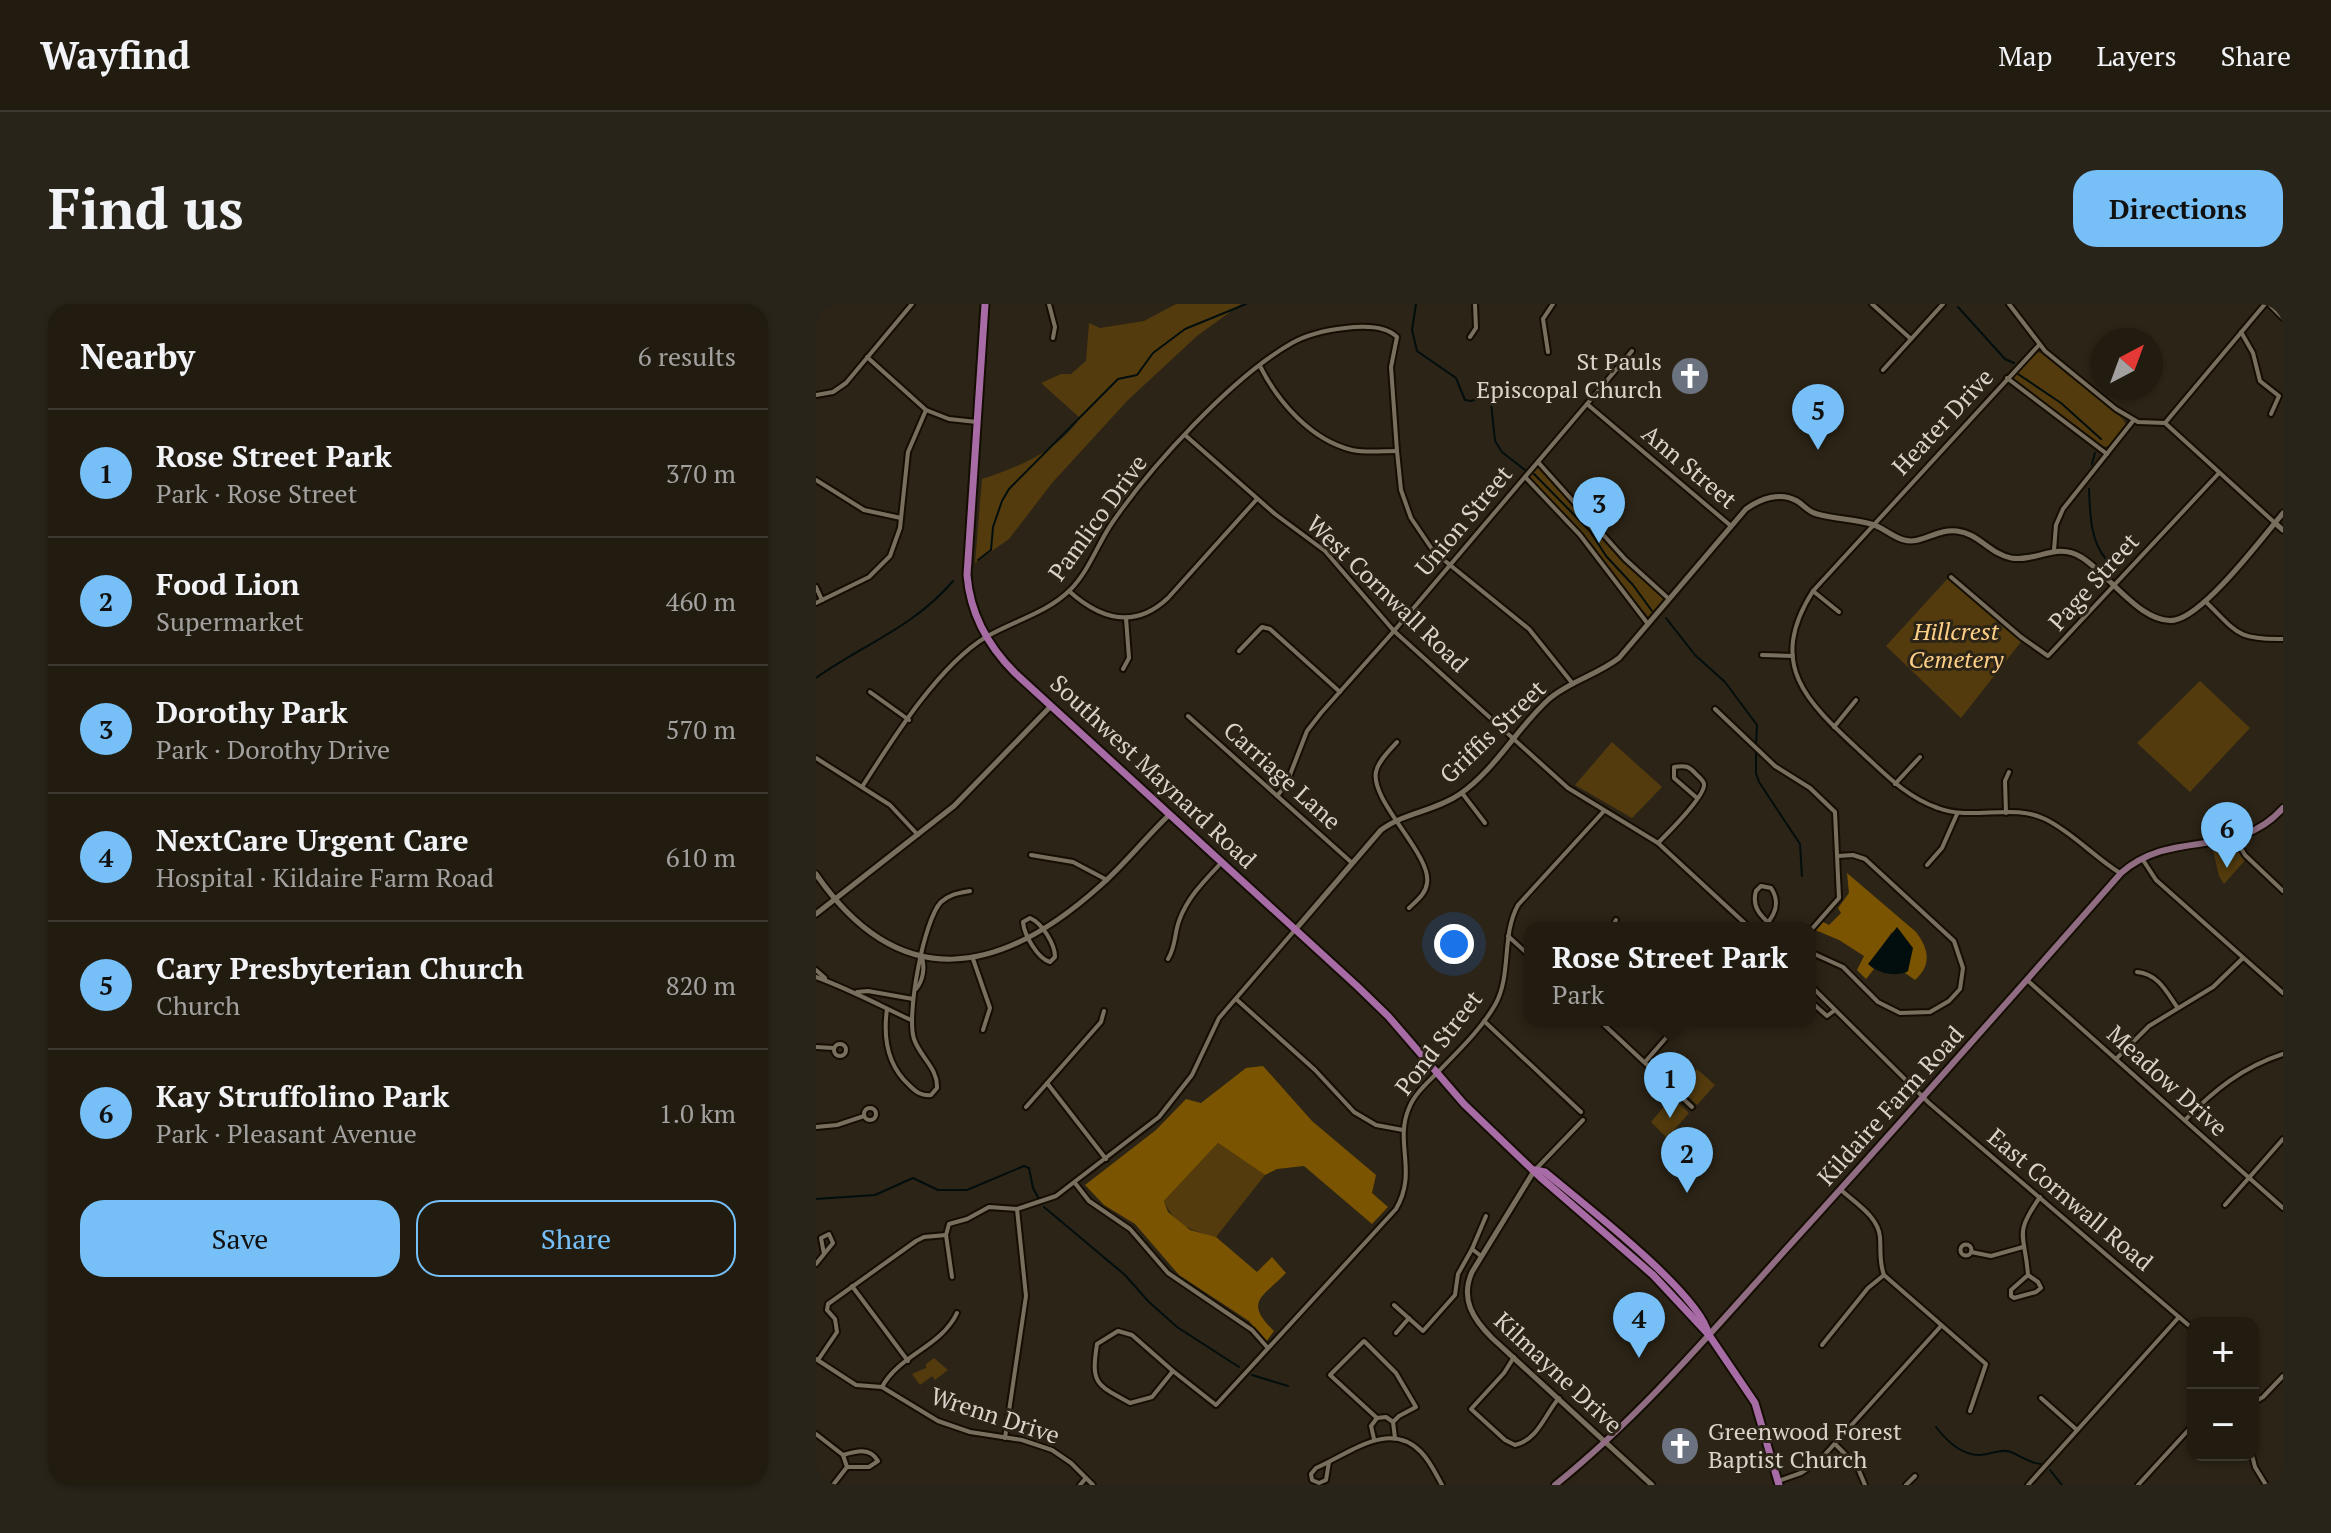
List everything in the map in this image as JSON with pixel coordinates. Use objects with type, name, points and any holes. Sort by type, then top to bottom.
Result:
[{"type":"main road","name":"Southwest Maynard Road","points":[[985,304],[967,575],[968,591],[986,637],[1003,660],[1051,706],[1388,1016],[1436,1074],[1540,1177],[1669,1291],[1709,1335]]},
{"type":"main road","name":"Kildaire Farm Road","points":[[1555,1485],[1606,1442],[1709,1335],[1924,1098],[2121,873],[2142,858],[2170,848],[2235,838],[2259,830],[2283,808]]},
{"type":"main road","name":"Southwest Maynard Road","points":[[1535,1170],[1545,1172],[1648,1260],[1705,1321],[1709,1335]]},
{"type":"main road","points":[[1608,1236],[1642,1260],[1648,1260]]},
{"type":"main road","points":[[1709,1335],[1755,1403],[1778,1483]]},
{"type":"street","points":[[816,395],[833,392],[842,386],[912,304]]},
{"type":"street","points":[[1049,304],[1055,327],[1053,338]]},
{"type":"street","points":[[1470,337],[1476,328],[1475,304]]},
{"type":"street","points":[[1548,352],[1543,319],[1553,304]]},
{"type":"street","points":[[1872,304],[1911,339]]},
{"type":"street","points":[[1883,370],[1943,304]]},
{"type":"street","points":[[2009,304],[2039,345],[2102,398],[2133,421],[2165,423],[2283,530]]},
{"type":"street","points":[[2165,423],[2267,304],[2283,318]]},
{"type":"street","name":"Pamlico Drive","points":[[862,787],[951,666],[986,637],[1050,606],[1069,591],[1079,580],[1118,514],[1185,435],[1237,385],[1295,342],[1319,332],[1363,327],[1395,333],[1397,341],[1391,367],[1397,451]]},
{"type":"street","points":[[2241,332],[2253,353],[2260,381],[2279,396],[2271,414]]},
{"type":"street","name":"Heater Drive","points":[[1793,656],[1799,616],[1813,591],[2039,345]]},
{"type":"street","name":"Union Street","points":[[1277,796],[1286,785],[1307,731],[1632,351]]},
{"type":"street","points":[[867,357],[926,410],[949,419],[977,422]]},
{"type":"street","points":[[1260,366],[1280,401],[1324,439],[1361,451],[1397,451],[1401,490],[1411,518],[1427,543],[1450,566],[1529,629],[1573,684]]},
{"type":"street","points":[[2007,378],[2107,454]]},
{"type":"street","name":"Ann Street","points":[[1587,404],[1731,526]]},
{"type":"street","points":[[816,603],[869,577],[882,566],[896,545],[908,452],[926,410]]},
{"type":"street","points":[[2133,421],[2063,509],[2056,525],[2054,550],[2065,550],[2083,558],[2145,611],[2164,620],[2185,616],[2205,601],[2283,513]]},
{"type":"street","name":"West Cornwall Road","points":[[1185,435],[1257,498],[1325,551],[1394,631],[1568,788],[1658,843],[1744,922]]},
{"type":"street","points":[[1538,462],[1625,559],[1669,599]]},
{"type":"street","name":"Page Street","points":[[1951,577],[2047,657],[2219,473]]},
{"type":"street","points":[[1525,477],[1580,535],[1648,624]]},
{"type":"street","points":[[816,480],[864,510],[901,518]]},
{"type":"street","name":"Griffis Street","points":[[1295,930],[1375,835],[1397,820],[1462,793],[1546,702],[1608,666],[1626,651],[1750,506],[1777,496],[1795,500],[1817,514],[1874,524],[1906,541],[1919,540],[1942,531],[1963,532],[2001,555],[2013,558],[2027,558],[2054,550]]},
{"type":"street","points":[[1069,591],[1097,612],[1126,618],[1145,613],[1161,605],[1257,498]]},
{"type":"street","points":[[816,587],[822,600]]},
{"type":"street","points":[[1813,591],[1839,612]]},
{"type":"street","points":[[2205,601],[2242,635],[2253,639],[2283,639]]},
{"type":"street","points":[[1123,669],[1129,658],[1126,618]]},
{"type":"street","points":[[1239,651],[1262,627],[1270,629],[1340,692]]},
{"type":"street","points":[[1762,655],[1793,656],[1798,682],[1805,695],[1895,784],[1927,804],[1957,814],[2028,814],[2045,819],[2121,873]]},
{"type":"street","points":[[870,692],[909,720]]},
{"type":"street","points":[[1834,727],[1856,700]]},
{"type":"street","points":[[816,914],[954,806],[1051,706]]},
{"type":"street","points":[[1715,709],[1775,766],[1810,788],[1835,812],[1838,901],[1816,925]]},
{"type":"street","name":"Carriage Lane","points":[[1188,716],[1351,862]]},
{"type":"street","points":[[1397,742],[1375,773],[1383,796],[1427,876],[1424,892],[1409,908]]},
{"type":"street","points":[[1895,784],[1920,757]]},
{"type":"street","points":[[816,758],[896,810],[918,835]]},
{"type":"street","points":[[1658,843],[1697,798],[1704,787],[1703,780],[1686,766],[1674,767],[1674,778],[1697,798]]},
{"type":"street","points":[[2006,813],[2005,781],[2009,772]]},
{"type":"street","points":[[1462,793],[1485,823]]},
{"type":"street","name":"Pond Street","points":[[1173,1371],[1216,1405],[1396,1209],[1407,1176],[1404,1130],[1409,1107],[1496,1003],[1502,987],[1513,914],[1523,897],[1604,811]]},
{"type":"street","points":[[1927,865],[1942,848],[1957,814]]},
{"type":"street","points":[[816,874],[834,901],[866,929],[894,945],[943,960],[973,959],[997,952],[1028,937],[1077,905],[1107,880],[1169,815]]},
{"type":"street","points":[[2235,838],[2245,855],[2283,891]]},
{"type":"street","points":[[1031,855],[1073,862],[1107,880]]},
{"type":"street","points":[[1816,955],[1843,967],[1883,1006],[1906,1014],[1921,1014],[1938,1008],[1955,996],[1963,980],[1960,954],[1949,936],[1865,859],[1853,855],[1838,856]]},
{"type":"street","points":[[2142,858],[2156,880],[2283,993]]},
{"type":"street","points":[[1168,959],[1174,949],[1179,922],[1190,899],[1221,863]]},
{"type":"street","points":[[1767,922],[1755,906],[1756,891],[1761,886],[1771,888],[1776,896],[1776,907],[1768,922]]},
{"type":"street","points":[[887,1009],[885,1038],[890,1060],[908,1084],[927,1096],[935,1092],[938,1084],[933,1068],[914,1039],[911,1020],[916,989],[914,984],[937,907],[953,894],[970,891]]},
{"type":"street","points":[[1027,919],[1035,920],[1055,950],[1055,957],[1050,962],[1041,957],[1028,937],[1023,927],[1027,919]]},
{"type":"street","points":[[952,1277],[946,1235],[949,1224],[975,1216],[989,1207],[1017,1209],[1043,1202],[1075,1183],[1159,1117],[1192,1075],[1214,1024],[1295,930]]},
{"type":"street","points":[[1508,936],[1524,951]]},
{"type":"street","points":[[2116,1059],[2143,1031],[2213,987],[2243,958]]},
{"type":"street","points":[[973,959],[990,1008],[983,1030]]},
{"type":"street","points":[[816,970],[827,980]]},
{"type":"street","points":[[2137,972],[2158,981],[2177,1007]]},
{"type":"street","points":[[816,977],[856,992],[863,999],[911,1020]]},
{"type":"street","name":"Meadow Drive","points":[[2027,980],[2283,1208]]},
{"type":"street","points":[[856,992],[868,991],[913,999]]},
{"type":"street","points":[[1816,991],[1924,1098]]},
{"type":"street","points":[[1236,999],[1315,1070],[1354,1112],[1376,1125],[1404,1130]]},
{"type":"street","points":[[1816,1006],[1827,1016],[1836,1010]]},
{"type":"street","points":[[1026,1107],[1101,1022],[1104,1011]]},
{"type":"street","points":[[1484,1021],[1581,1112]]},
{"type":"street","points":[[1606,1026],[1692,1107]]},
{"type":"street","points":[[1645,1062],[1676,1026]]},
{"type":"street","points":[[816,1047],[834,1048]]},
{"type":"street","points":[[2185,1120],[2228,1081],[2255,1065],[2283,1054]]},
{"type":"street","points":[[1047,1083],[1106,1159]]},
{"type":"street","name":"East Cornwall Road","points":[[1924,1098],[2187,1324]]},
{"type":"street","points":[[816,1127],[837,1125],[864,1116]]},
{"type":"street","name":"Kilmayne Drive","points":[[1583,1120],[1535,1170],[1481,1256],[1467,1287],[1471,1311],[1477,1323],[1652,1485]]},
{"type":"street","points":[[2225,1205],[2283,1139]]},
{"type":"street","points":[[1075,1183],[1089,1201],[1130,1229],[1168,1273],[1252,1330],[1267,1347]]},
{"type":"street","points":[[1840,1189],[1876,1224],[1884,1275],[1986,1364],[1970,1411]]},
{"type":"street","points":[[2028,1275],[2011,1290],[2011,1297],[2040,1290],[2038,1282],[2028,1275],[2023,1225],[2040,1197]]},
{"type":"street","points":[[1005,1438],[1026,1296],[1017,1209]]},
{"type":"street","points":[[1394,1305],[1423,1331],[1430,1325],[1455,1295],[1458,1274],[1486,1216]]},
{"type":"street","points":[[816,1264],[833,1243],[829,1234],[821,1238],[824,1254]]},
{"type":"street","points":[[817,1360],[837,1332],[837,1323],[827,1310],[828,1304],[920,1239],[946,1235]]},
{"type":"street","points":[[1971,1252],[1991,1256],[2024,1247]]},
{"type":"street","points":[[1472,1249],[1481,1256]]},
{"type":"street","points":[[1822,1345],[1868,1288],[1884,1275]]},
{"type":"street","points":[[852,1286],[908,1361]]},
{"type":"street","points":[[882,1387],[889,1376],[943,1334],[957,1313]]},
{"type":"street","points":[[2028,1485],[2179,1317]]},
{"type":"street","points":[[1396,1333],[1409,1318]]},
{"type":"street","points":[[1778,1483],[1811,1468],[1941,1326]]},
{"type":"street","points":[[1118,1331],[1132,1335],[1173,1371],[1152,1397],[1130,1403],[1096,1380],[1093,1371],[1097,1344],[1118,1331]]},
{"type":"street","points":[[1377,1418],[1330,1375],[1364,1341],[1396,1373],[1416,1407],[1393,1422]]},
{"type":"street","points":[[1514,1357],[1504,1373],[1471,1409],[1505,1440],[1515,1445],[1527,1441],[1559,1398]]},
{"type":"street","name":"Wrenn Drive","points":[[817,1360],[856,1385],[882,1387],[938,1421],[970,1432],[1030,1442],[1052,1450],[1064,1457],[1093,1485]]},
{"type":"street","points":[[2259,1399],[2283,1376]]},
{"type":"street","points":[[2041,1398],[2077,1430]]},
{"type":"street","points":[[1374,1440],[1371,1426],[1377,1418],[1386,1417],[1393,1422],[1395,1438]]},
{"type":"street","points":[[2138,1485],[2187,1432]]},
{"type":"street","points":[[816,1434],[843,1455],[847,1467]]},
{"type":"street","points":[[1329,1462],[1326,1480],[1319,1483],[1312,1480],[1313,1470],[1329,1462],[1374,1440],[1395,1438],[1411,1444],[1424,1455],[1442,1485]]},
{"type":"street","points":[[1835,1444],[1857,1466],[1865,1485]]},
{"type":"street","points":[[843,1455],[865,1451],[878,1461],[869,1467],[847,1467]]},
{"type":"street","points":[[2254,1461],[2266,1485]]},
{"type":"street","points":[[833,1485],[847,1467]]},
{"type":"street","points":[[1906,1485],[1915,1476]]},
{"type":"street","points":[[1080,1485],[1086,1478]]},
{"type":"green space","points":[[1176,304],[1241,304],[1197,336],[1128,400],[1052,483],[1009,539],[975,563],[982,479],[1049,449],[1080,418],[1041,383],[1061,374],[1071,374],[1086,361],[1089,323],[1100,328],[1144,321]]},
{"type":"green space","points":[[2036,352],[2041,353],[2091,393],[2091,400],[2099,400],[2126,425],[2109,446],[2102,447],[2013,380],[2016,372]]},
{"type":"green space","points":[[1538,466],[1626,563],[1665,598],[1649,618],[1582,534],[1529,478]]},
{"type":"green space","name":"Hillcrest Cemetery","points":[[1951,575],[2024,638],[1961,718],[1886,646]]},
{"type":"green space","points":[[2200,681],[2250,728],[2190,792],[2137,743]]},
{"type":"green space","points":[[1612,742],[1662,787],[1632,818],[1575,785]]},
{"type":"green space","points":[[2232,842],[2246,859],[2224,884],[2212,846]]},
{"type":"green space","points":[[1697,1069],[1715,1085],[1697,1105],[1680,1088]]},
{"type":"green space","points":[[1672,1097],[1689,1113],[1667,1138],[1651,1122]]},
{"type":"green space","points":[[1218,1143],[1265,1175],[1216,1237],[1179,1222],[1164,1201]]},
{"type":"green space","points":[[934,1358],[948,1370],[935,1380],[932,1376],[920,1385],[912,1374],[926,1368],[926,1364]]},
{"type":"shaded area","points":[[1847,873],[1916,932],[1927,957],[1924,969],[1915,980],[1905,973],[1908,971],[1892,932],[1869,964],[1874,969],[1866,979],[1857,970],[1864,956],[1816,930],[1823,922],[1829,925],[1841,913],[1838,908],[1849,893]]},
{"type":"shaded area","points":[[1897,927],[1913,948],[1908,971],[1887,974],[1868,964]]},
{"type":"shaded area","points":[[1263,1066],[1312,1121],[1376,1175],[1372,1193],[1388,1207],[1372,1224],[1304,1166],[1277,1169],[1265,1175],[1218,1143],[1164,1201],[1168,1212],[1190,1230],[1216,1237],[1257,1272],[1272,1257],[1286,1273],[1264,1294],[1258,1306],[1274,1331],[1266,1342],[1249,1321],[1179,1275],[1135,1224],[1104,1205],[1085,1185],[1156,1130],[1186,1099],[1201,1103],[1246,1068]]},
{"type":"waterway","points":[[978,560],[991,550],[993,527],[1009,489],[1118,379],[1137,375],[1153,353],[1185,329],[1246,304]]},
{"type":"waterway","points":[[1416,304],[1412,330],[1417,351],[1456,378],[1465,400],[1483,397],[1491,402],[1495,441],[1502,452],[1525,470]]},
{"type":"waterway","points":[[1958,307],[2005,359],[2014,363]]},
{"type":"waterway","points":[[2018,374],[2061,403],[2101,439]]},
{"type":"waterway","points":[[2092,464],[2095,453]]},
{"type":"waterway","points":[[1534,474],[1590,531],[1606,556],[1652,611]]},
{"type":"waterway","points":[[2089,489],[2094,535],[2106,559]]},
{"type":"waterway","points":[[816,678],[922,611],[953,581]]},
{"type":"waterway","points":[[1666,618],[1695,655],[1725,682],[1757,725],[1756,745]]},
{"type":"waterway","points":[[1756,751],[1759,782],[1800,844],[1802,876]]},
{"type":"waterway","points":[[816,1199],[875,1195],[913,1178],[938,1190],[967,1190],[1024,1166],[1029,1168],[1039,1199]]},
{"type":"waterway","points":[[1044,1207],[1125,1275],[1177,1327],[1239,1367]]},
{"type":"waterway","points":[[1252,1375],[1288,1386]]},
{"type":"waterway","points":[[1936,1427],[1960,1450],[1979,1455],[2007,1451],[2041,1464]]},
{"type":"waterway","points":[[2050,1470],[2062,1485]]},
{"type":"place","name":"St Pauls Episcopal Church","points":[[1690,376]]},
{"type":"place","name":"Cary Presbyterian Church","points":[[1818,450]]},
{"type":"place","name":"Dorothy Park","points":[[1599,543]]},
{"type":"place","name":"Kay Struffolino Park","points":[[2227,868]]},
{"type":"place","name":"Rose Street Park","points":[[1670,1118]]},
{"type":"place","name":"Food Lion","points":[[1687,1193]]},
{"type":"place","name":"NextCare Urgent Care","points":[[1639,1358]]},
{"type":"place","name":"Greenwood Forest Baptist Church","points":[[1680,1446]]}]
